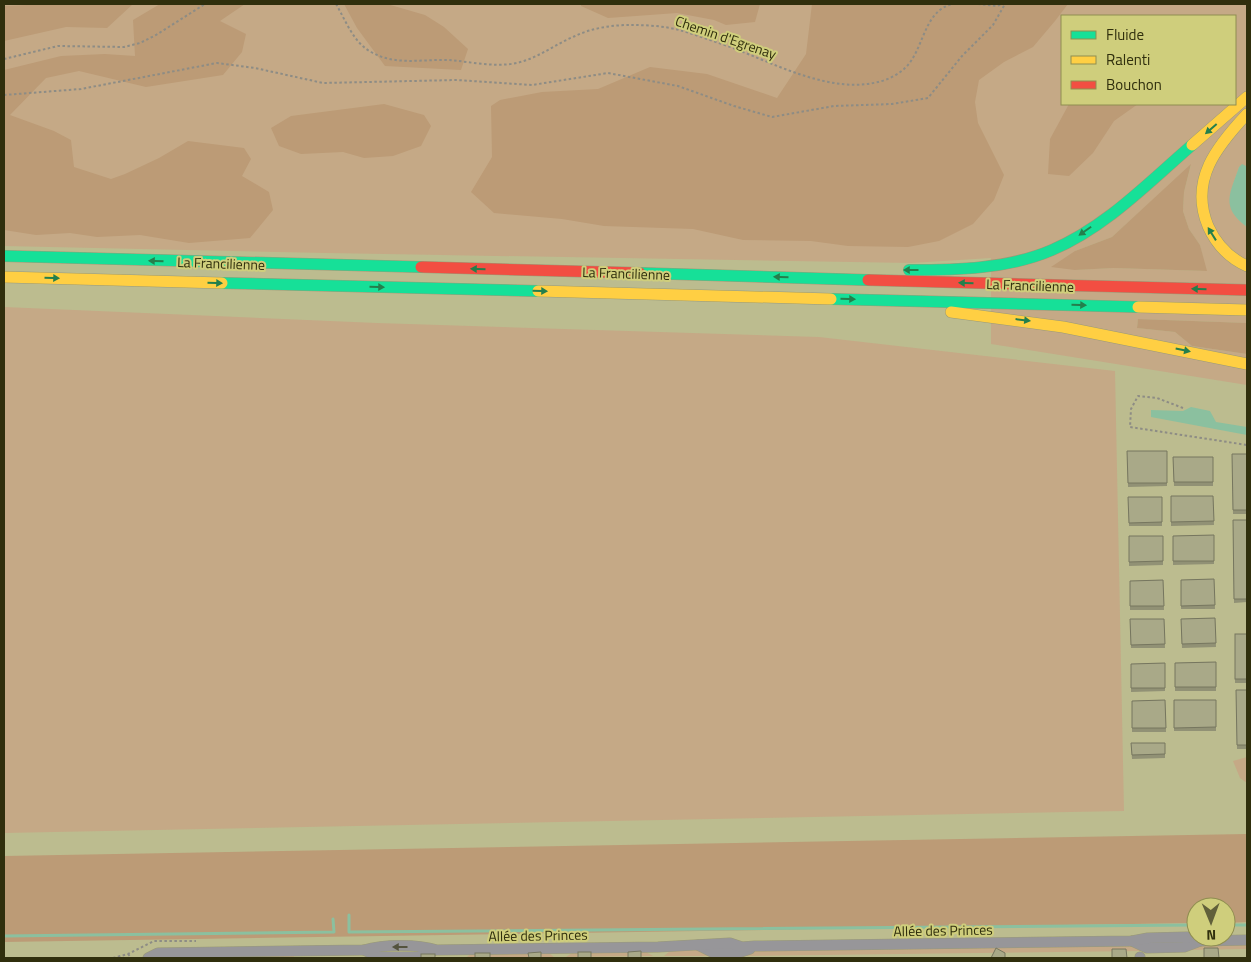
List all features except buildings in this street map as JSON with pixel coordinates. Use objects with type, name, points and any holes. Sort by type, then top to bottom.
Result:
[{"type":"highway","points":[[830,279],[846,270],[957,269],[994,265],[1034,256],[1072,240],[1126,202],[1247,97]]},
{"type":"highway","points":[[1247,114],[1229,132],[1205,171],[1201,187],[1201,205],[1204,221],[1213,238],[1225,251],[1247,266]]},
{"type":"highway","name":"La Francilienne","points":[[4,256],[1247,290]]},
{"type":"highway","name":"La Francilienne","points":[[4,277],[1247,310]]},
{"type":"highway","points":[[908,300],[928,310],[1035,322],[1136,340],[1247,364]]},
{"type":"street","name":"Allée des Princes","points":[[148,958],[158,953],[340,954],[364,950],[379,957],[418,957],[438,950],[460,954],[658,952],[698,946],[714,953],[738,953],[755,946],[1132,942],[1148,948],[1184,947],[1200,941],[1247,940]]},
{"type":"path","points":[[4,60],[58,46],[124,48],[156,35],[205,4]]},
{"type":"path","name":"Chemin d'Egrenay","points":[[336,4],[353,36],[370,52],[390,60],[447,60],[497,65],[510,64],[523,61],[576,35],[596,29],[629,25],[662,26],[681,30],[732,47],[804,76],[860,84],[878,82],[892,77],[905,68],[914,56],[938,11],[952,4]]},
{"type":"path","points":[[978,4],[997,6],[1004,4]]},
{"type":"path","points":[[4,95],[81,89],[217,63],[255,68],[323,83],[457,80],[532,85],[608,73],[678,86],[772,117],[834,106],[892,104],[928,98],[962,56],[994,25],[1004,4]]},
{"type":"path","points":[[1183,408],[1157,398],[1138,396],[1131,409],[1130,427],[1247,445]]},
{"type":"path","points":[[128,954],[131,958]]},
{"type":"shaded area","points":[[4,4],[1247,4],[1247,171],[1246,166],[1239,167],[1230,199],[1234,213],[1247,227],[1247,323],[1138,319],[1137,328],[1175,332],[1192,346],[1247,354],[1247,385],[991,344],[991,258],[911,263],[4,246]],"holes":[[[1191,165],[1184,192],[1183,211],[1189,229],[1200,245],[1206,271],[1114,268],[1075,270],[1075,251],[1112,237]]]},
{"type":"shaded area","points":[[133,4],[107,28],[66,27],[4,41],[4,6]]},
{"type":"shaded area","points":[[160,4],[245,4],[220,21],[246,34],[242,52],[223,75],[146,87],[79,71],[46,78],[10,115],[54,131],[71,140],[74,167],[111,179],[159,158],[188,141],[244,148],[251,159],[242,176],[269,192],[273,210],[250,238],[189,243],[140,235],[97,237],[70,233],[36,235],[4,230],[4,70],[61,56],[105,54],[135,56],[133,20]]},
{"type":"shaded area","points":[[344,4],[387,4],[425,15],[444,27],[468,49],[461,70],[385,66],[357,28]]},
{"type":"shaded area","points":[[581,4],[760,4],[755,22],[726,25],[714,20],[677,13],[608,18],[581,6]]},
{"type":"shaded area","points":[[812,4],[1068,4],[1033,47],[1004,62],[979,80],[975,102],[978,123],[1004,175],[994,200],[973,224],[939,241],[908,247],[848,246],[811,241],[743,240],[693,229],[604,226],[562,219],[494,213],[471,192],[492,157],[491,106],[500,100],[542,92],[598,89],[650,67],[707,74],[777,98],[806,54]]},
{"type":"shaded area","points":[[384,104],[424,115],[431,126],[421,146],[393,156],[364,158],[343,152],[301,154],[279,146],[271,128],[291,116]]},
{"type":"shaded area","points":[[1068,105],[1137,105],[1114,121],[1093,153],[1069,176],[1048,174],[1050,139]]},
{"type":"shaded area","points":[[1191,164],[1184,192],[1183,211],[1189,229],[1200,245],[1207,271],[1114,268],[1075,270],[1051,267],[1075,251],[1112,237]]},
{"type":"shaded area","points":[[1242,164],[1246,166],[1247,171],[1247,227],[1233,213],[1230,206],[1230,193],[1239,167]]},
{"type":"shaded area","points":[[4,307],[377,323],[819,337],[1115,371],[1124,811],[4,833]]},
{"type":"shaded area","points":[[1138,319],[1247,323],[1247,354],[1192,346],[1175,332],[1137,328]]},
{"type":"shaded area","points":[[1191,407],[1210,411],[1216,422],[1247,427],[1247,435],[1151,417],[1151,410],[1183,411]]},
{"type":"shaded area","points":[[1247,757],[1247,783],[1240,778],[1233,761]]},
{"type":"shaded area","points":[[1247,834],[1247,922],[1236,923],[1236,897],[1186,897],[1186,923],[4,942],[4,856]]},
{"type":"shaded area","points":[[1236,945],[1247,945],[1247,949],[1187,950],[1193,947],[1236,947]]},
{"type":"shaded area","points":[[1132,946],[1143,951],[740,956],[756,951]]},
{"type":"shaded area","points":[[697,950],[714,956],[664,956],[670,951]]},
{"type":"shaded area","points":[[646,952],[653,956],[566,957],[572,953]]},
{"type":"shaded area","points":[[549,953],[555,958],[466,958],[470,954]]},
{"type":"shaded area","points":[[294,956],[294,958],[160,958],[161,957]]},
{"type":"waterway","points":[[349,915],[349,932],[1186,925]]},
{"type":"waterway","points":[[4,936],[334,932],[333,919]]},
{"type":"waterway","points":[[1236,925],[1247,925]]},
{"type":"traffic: fast","points":[[909,270],[945,270],[1000,265],[1052,250],[1072,240],[1108,217],[1143,189],[1192,145]]},
{"type":"traffic: fast","points":[[4,256],[421,267]]},
{"type":"traffic: fast","points":[[640,273],[868,280]]},
{"type":"traffic: fast","points":[[222,283],[538,291]]},
{"type":"traffic: fast","points":[[831,299],[1138,307]]},
{"type":"traffic: slow","points":[[1192,145],[1247,97]]},
{"type":"traffic: slow","points":[[1247,114],[1216,151],[1204,179],[1202,194],[1203,209],[1208,226],[1215,239],[1229,255],[1247,266]]},
{"type":"traffic: slow","points":[[4,277],[222,283]]},
{"type":"traffic: slow","points":[[538,291],[831,299]]},
{"type":"traffic: slow","points":[[1138,307],[1247,310]]},
{"type":"traffic: slow","points":[[951,312],[1063,327],[1247,364]]},
{"type":"traffic: jam","points":[[421,267],[640,273]]},
{"type":"traffic: jam","points":[[868,280],[1247,290]]}]
